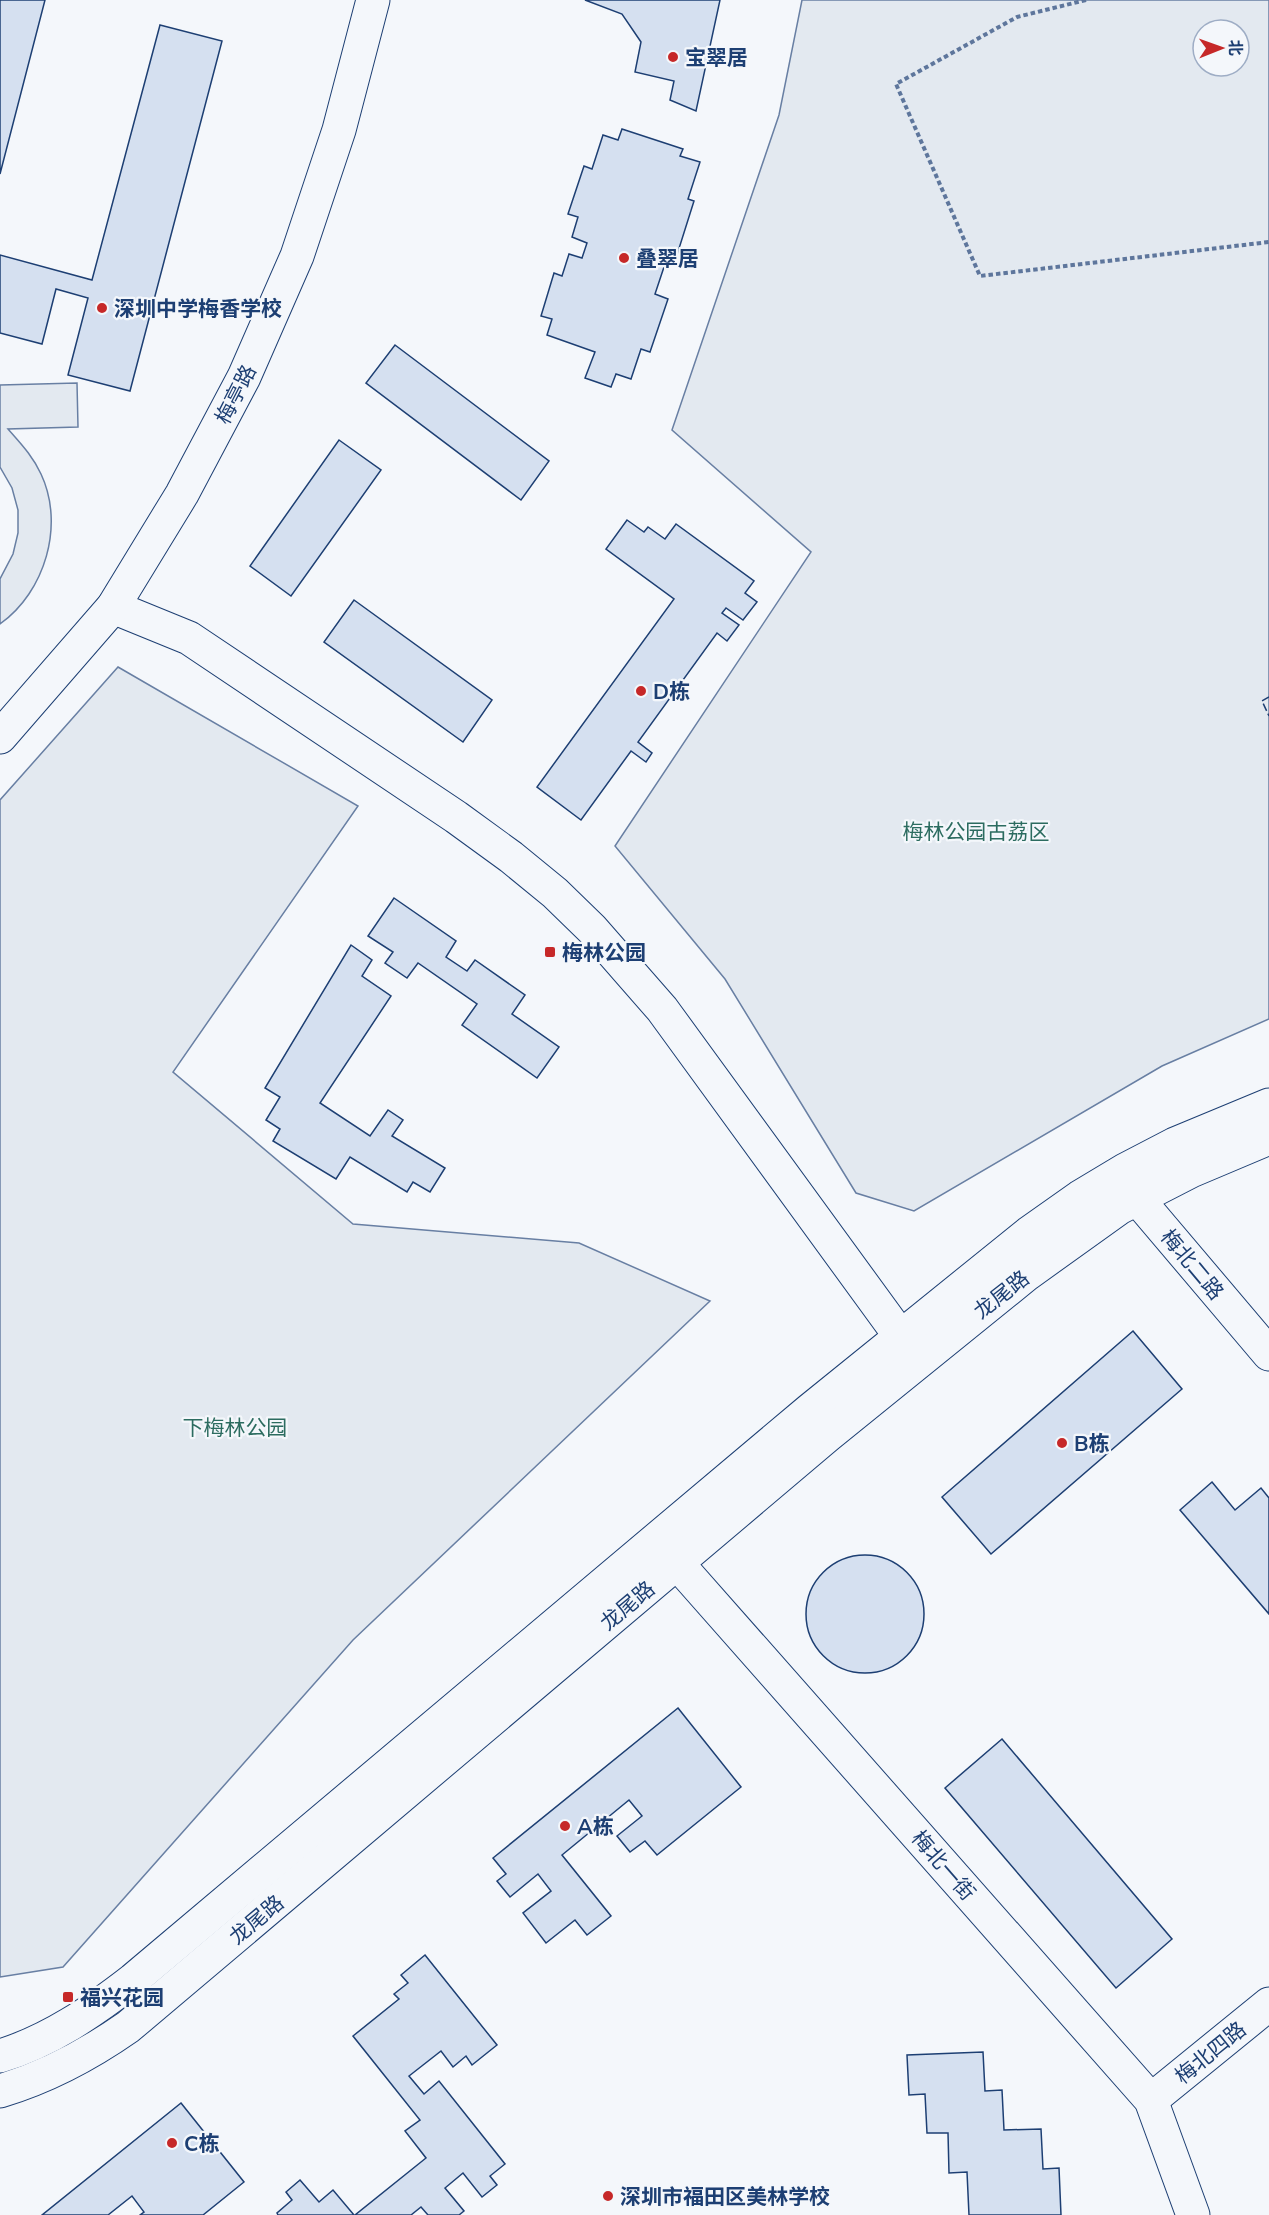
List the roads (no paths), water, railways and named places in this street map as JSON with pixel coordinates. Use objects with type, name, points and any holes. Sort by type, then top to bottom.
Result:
[{"type":"street","name":"梅亭路","points":[[0,737],[112,607],[182,494],[244,377],[297,256],[339,130],[370,1]]},
{"type":"street","points":[[112,607],[189,638],[456,817],[555,893],[613,952],[662,1009],[909,1349]]},
{"type":"street","name":"龙尾路","points":[[0,2056],[16,2052],[52,2034],[103,2003],[658,1538],[909,1349],[1096,1223],[1126,1186],[1175,1144],[1269,1105]]},
{"type":"street","name":"龙尾路","points":[[1126,1186],[1191,1171],[1269,1138]]},
{"type":"street","name":"梅北二路","points":[[1126,1186],[1269,1354]]},
{"type":"street","name":"龙尾路","points":[[0,2091],[59,2069],[104,2044],[128,2027],[677,1563],[909,1349]]},
{"type":"street","name":"梅北一街","points":[[658,1538],[677,1563],[1151,2100],[1193,2215]]},
{"type":"street","name":"梅北四路","points":[[1151,2100],[1269,2004]]},
{"type":"place","name":"宝翠居","points":[[673,57]]},
{"type":"place","name":"叠翠居","points":[[624,258]]},
{"type":"place","name":"深圳中学梅香学校","points":[[102,308]]},
{"type":"place","name":"D栋","points":[[641,691]]},
{"type":"place","name":"梅林公园","points":[[550,952]]},
{"type":"place","name":"B栋","points":[[1062,1443]]},
{"type":"place","name":"A栋","points":[[565,1826]]},
{"type":"place","name":"福兴花园","points":[[68,1997]]},
{"type":"place","name":"C栋","points":[[172,2143]]},
{"type":"place","name":"深圳市福田区美林学校","points":[[608,2196]]},
{"type":"park label","name":"梅林公园古荔区","points":[[976,831]]},
{"type":"park label","name":"下梅林公园","points":[[235,1427]]}]
